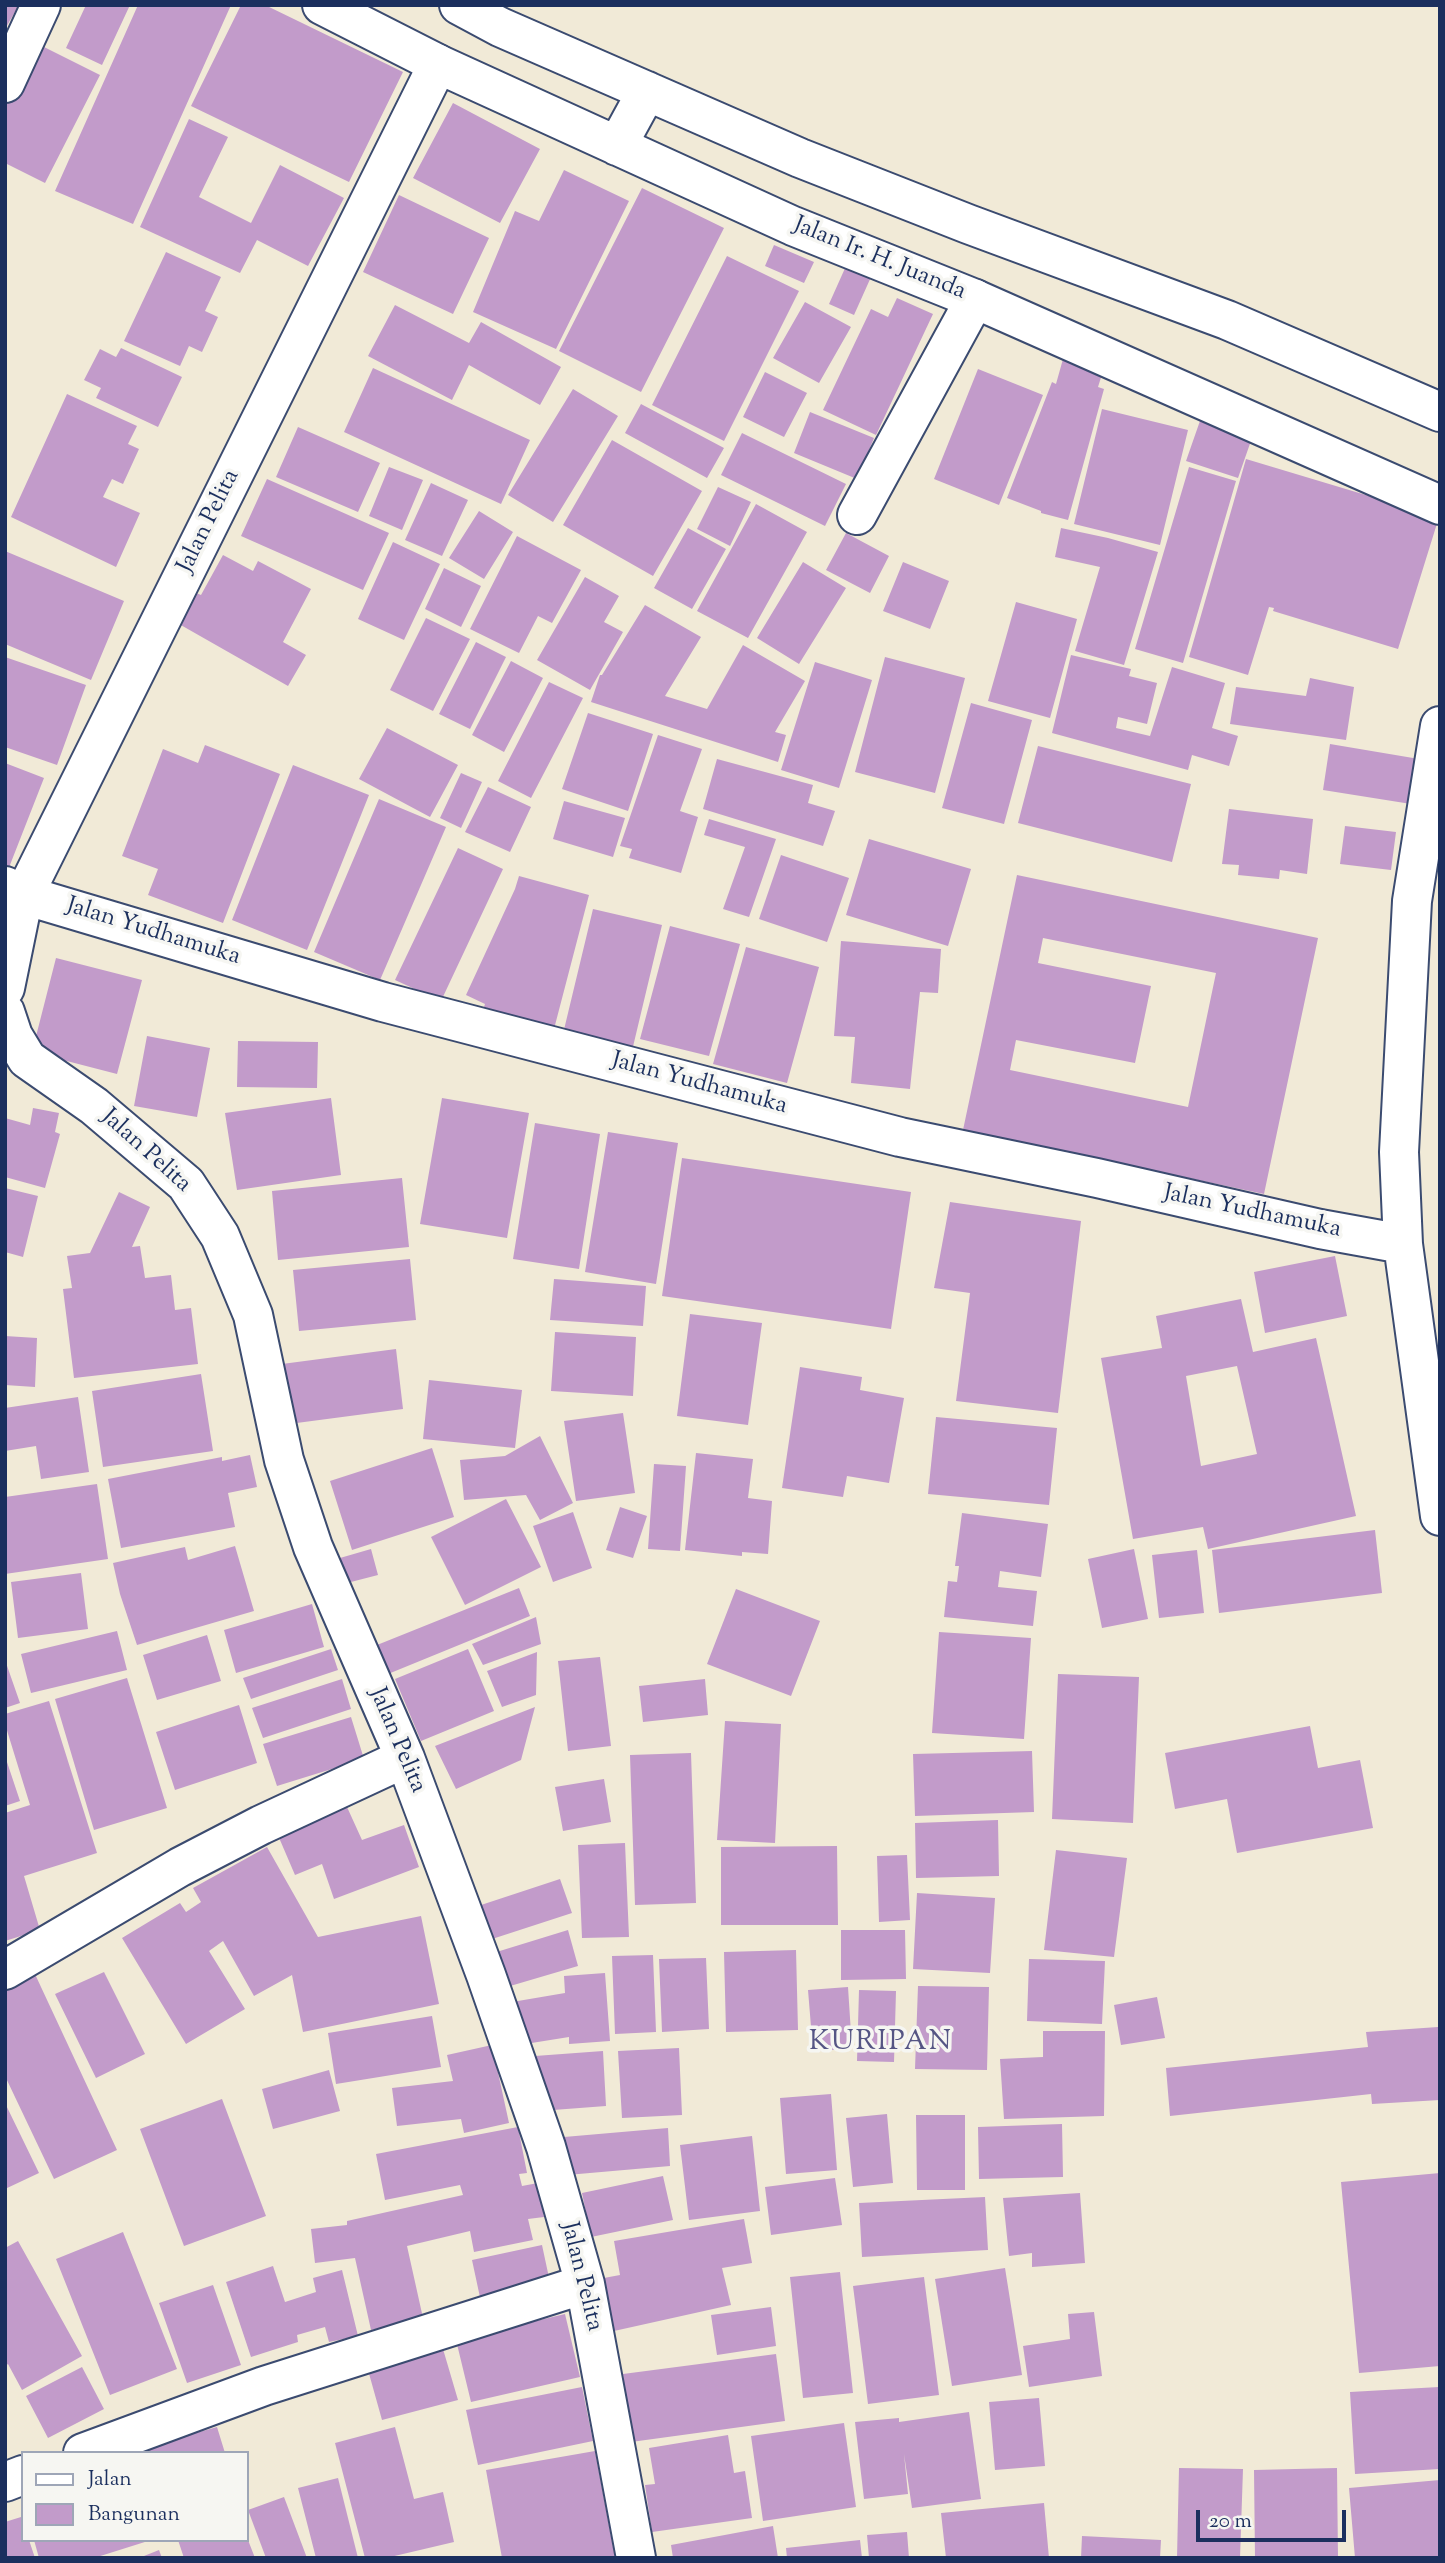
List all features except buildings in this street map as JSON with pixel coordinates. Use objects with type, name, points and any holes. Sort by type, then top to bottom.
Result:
[{"type":"main road","points":[[5,83],[41,5]]},
{"type":"main road","name":"Jalan Ir. H. Juanda","points":[[322,5],[438,64],[793,226],[975,299],[1440,505]]},
{"type":"main road","points":[[459,5],[500,27],[800,158],[968,225],[1227,320],[1440,412]]},
{"type":"main road","name":"Jalan Pelita","points":[[5,988],[15,891],[438,64]]},
{"type":"main road","points":[[617,146],[647,91]]},
{"type":"main road","points":[[857,515],[975,299]]},
{"type":"main road","points":[[1440,726],[1426,912],[1399,1152],[1403,1244],[1440,1516]]},
{"type":"main road","name":"Jalan Yudhamuka","points":[[15,891],[383,1002],[900,1137],[1307,1226],[1403,1244]]},
{"type":"main road","name":"Jalan Pelita","points":[[5,1012],[13,1036],[27,1059],[94,1106],[187,1184],[220,1236],[253,1315],[284,1460],[313,1547],[405,1758],[486,1975],[546,2147],[585,2284],[636,2558]]},
{"type":"main road","points":[[5,1970],[180,1867],[249,1831],[405,1758]]},
{"type":"main road","points":[[88,2451],[264,2386],[585,2284]]},
{"type":"district","name":"KURIPAN","points":[[881,2044]]}]
